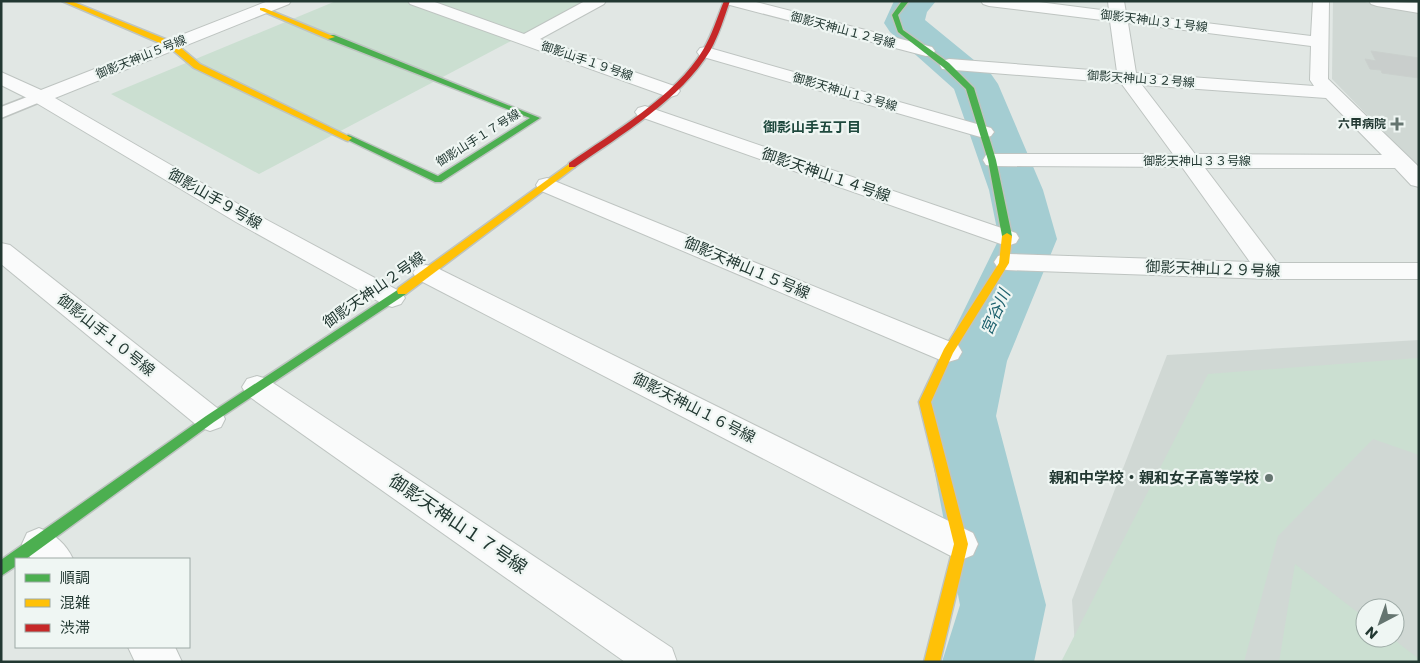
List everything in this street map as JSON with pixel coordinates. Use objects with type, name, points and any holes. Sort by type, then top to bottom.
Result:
[{"type":"street","points":[[65,1],[172,45]]},
{"type":"street","name":"御影天神山５号線","points":[[40,97],[282,1]]},
{"type":"street","points":[[416,1],[525,40]]},
{"type":"street","name":"御影山手１９号線","points":[[525,40],[598,1]]},
{"type":"street","name":"御影天神山２号線","points":[[29,558],[47,551],[210,419],[392,298],[644,112],[682,81],[706,52],[727,1]]},
{"type":"street","name":"御影天神山１２号線","points":[[732,1],[926,51]]},
{"type":"street","points":[[906,1],[895,15],[900,31],[948,65],[970,88],[993,160],[1006,254],[948,352],[925,402],[961,544],[932,662]]},
{"type":"street","name":"御影天神山３１号線","points":[[988,1],[1117,9],[1319,42]]},
{"type":"street","points":[[1321,1],[1319,80],[1419,180]]},
{"type":"street","points":[[1377,1],[1419,8]]},
{"type":"street","name":"御影山手１７号線","points":[[172,45],[197,66],[438,180],[536,118],[262,9]]},
{"type":"street","points":[[1117,9],[1127,78],[1270,271]]},
{"type":"street","name":"御影山手１９号線","points":[[525,40],[670,90]]},
{"type":"street","name":"御影天神山１３号線","points":[[706,52],[984,132]]},
{"type":"street","name":"御影天神山３２号線","points":[[948,65],[1333,93]]},
{"type":"street","points":[[1,78],[40,97]]},
{"type":"street","name":"御影山手９号線","points":[[40,97],[244,217],[392,298]]},
{"type":"street","name":"御影天神山１４号線","points":[[644,112],[1006,254]]},
{"type":"street","name":"御影天神山３３号線","points":[[993,160],[1400,162]]},
{"type":"street","name":"御影天神山１５号線","points":[[547,185],[948,352]]},
{"type":"street","name":"御影天神山２９号線","points":[[1006,254],[1042,264],[1270,271],[1419,271]]},
{"type":"street","name":"御影山手１０号線","points":[[5,259],[210,419]]},
{"type":"street","name":"御影天神山１６号線","points":[[426,273],[961,544]]},
{"type":"street","name":"御影天神山１７号線","points":[[257,386],[658,662]]},
{"type":"street","name":"御影天神山２号線","points":[[1,569],[15,564]]},
{"type":"street","points":[[148,648],[163,662]]},
{"type":"lane","points":[[1,113],[40,97]]},
{"type":"shaded area","name":"六甲病院","points":[[1333,1],[1359,1],[1419,12],[1419,168],[1332,79]]},
{"type":"shaded area","name":"親和中学校・親和女子高等学校","points":[[1419,340],[1419,662],[1076,662],[1072,600],[1167,355]]},
{"type":"green space","points":[[336,1],[587,1],[259,174],[111,94]]},
{"type":"green space","points":[[1418,358],[1419,455],[1373,439],[1278,536],[1244,662],[1061,662],[1208,374]]},
{"type":"green space","points":[[1295,564],[1355,610],[1355,648],[1405,648],[1419,659],[1419,662],[1279,662]]},
{"type":"building","points":[[1371,51],[1419,58],[1419,78],[1382,73],[1381,70],[1370,69],[1365,59],[1376,61]]},
{"type":"waterway","name":"宮谷川","points":[[917,1],[909,8],[904,23],[975,84],[1016,190],[1028,239],[973,361],[960,416],[1003,605],[988,662]]},
{"type":"traffic: fast","points":[[906,1],[895,15],[900,31],[946,65],[970,88],[992,160],[1007,236]]},
{"type":"traffic: fast","points":[[331,37],[536,118],[438,180],[348,138]]},
{"type":"traffic: fast","points":[[16,558],[210,419],[402,291]]},
{"type":"traffic: fast","points":[[1,569],[15,559]]},
{"type":"traffic: slow","points":[[65,1],[172,45],[197,66],[348,138]]},
{"type":"traffic: slow","points":[[262,9],[331,37]]},
{"type":"traffic: slow","points":[[402,291],[572,165]]},
{"type":"traffic: slow","points":[[932,662],[961,544],[925,402],[948,352],[1004,263],[1007,236]]},
{"type":"traffic: jam","points":[[572,165],[626,127],[682,81],[696,66],[706,51],[727,1]]},
{"type":"place","name":"六甲病院","points":[[1397,124]]},
{"type":"place","name":"親和中学校・親和女子高等学校","points":[[1269,478]]},
{"type":"district","name":"御影山手五丁目","points":[[812,127]]}]
